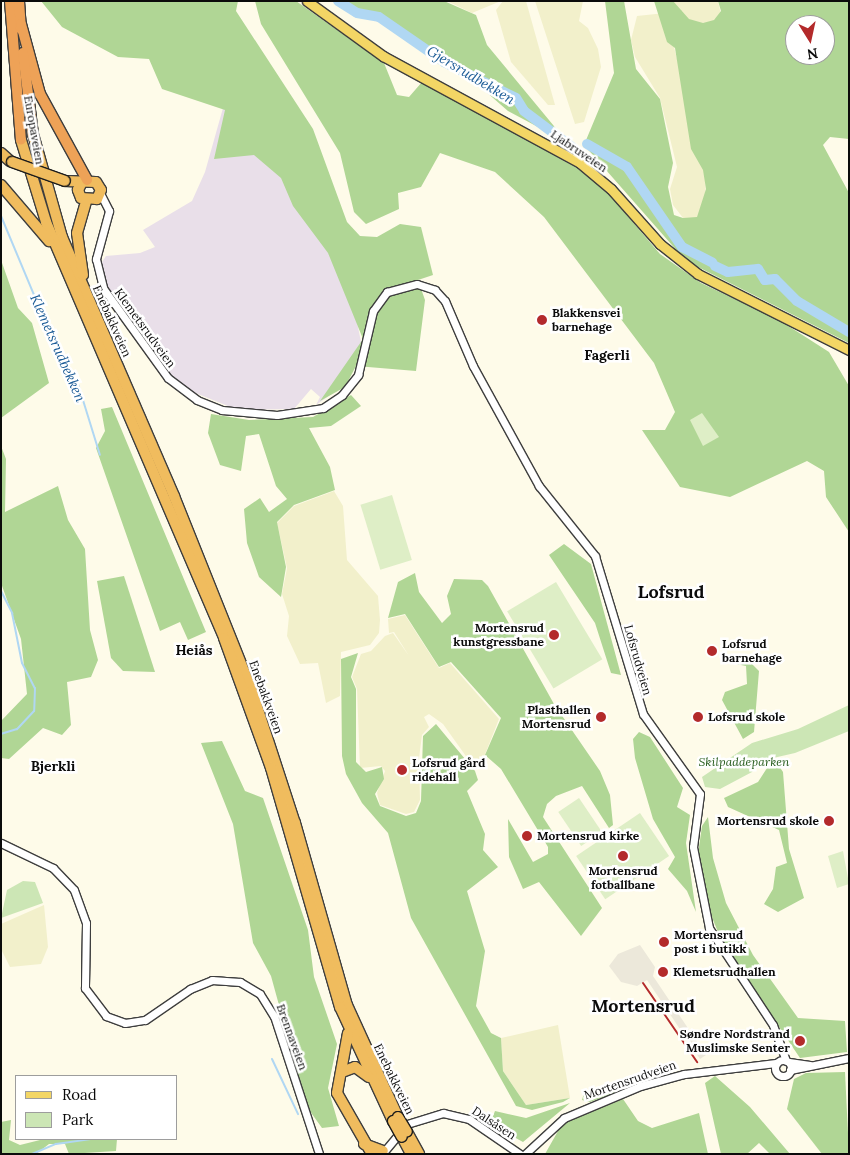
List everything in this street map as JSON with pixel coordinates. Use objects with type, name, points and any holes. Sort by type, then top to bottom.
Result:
[{"type":"highway","name":"Europaveien","points":[[10,1],[21,140],[34,192],[65,256]]},
{"type":"highway","name":"Europaveien","points":[[19,1],[33,134],[65,256]]},
{"type":"highway","points":[[20,24],[40,94],[85,181]]},
{"type":"highway","points":[[1,153],[8,161],[66,182],[78,193],[94,198]]},
{"type":"highway","points":[[78,193],[85,181]]},
{"type":"highway","points":[[66,182],[85,181],[98,184],[94,198],[77,233],[86,294]]},
{"type":"highway","points":[[1,185],[65,256]]},
{"type":"highway","name":"Enebakkveien","points":[[65,256],[86,294],[174,496],[248,693],[347,1005],[411,1154]]},
{"type":"highway","name":"Enebakkveien","points":[[65,256],[248,693]]},
{"type":"highway","name":"Enebakkveien","points":[[253,708],[349,1029],[371,1079],[396,1119]]},
{"type":"highway","points":[[349,1029],[348,1047],[337,1095],[363,1144],[372,1154]]},
{"type":"highway","points":[[342,1072],[358,1069],[371,1079]]},
{"type":"highway","name":"Enebakkveien","points":[[404,1135],[419,1154]]},
{"type":"highway","points":[[363,1144],[382,1152]]},
{"type":"main road","name":"Ljabruveien","points":[[307,1],[383,56],[580,163],[611,189],[668,252],[698,274],[849,350]]},
{"type":"street","name":"Klemetsrudveien","points":[[94,198],[109,209],[96,259],[105,292],[168,378],[197,400],[222,410],[292,415],[329,404],[358,375],[370,319],[382,298],[405,284],[435,290]]},
{"type":"street","name":"Lofsrudveien","points":[[435,290],[452,312],[474,366],[539,486],[595,556],[643,714],[700,794],[693,847],[709,928],[780,1043],[783,1062]]},
{"type":"street","name":"Brennaveien","points":[[1,843],[53,868],[74,890],[86,923],[85,988],[106,1016],[125,1023],[145,1020],[190,989],[212,980],[240,982],[260,994],[274,1016],[319,1154]]},
{"type":"street","name":"Mortensrudveien","points":[[757,1067],[783,1075],[790,1070],[849,1058]]},
{"type":"street","name":"Mortensrudveien","points":[[525,1154],[559,1120],[582,1108],[652,1082],[716,1069],[757,1067],[783,1062],[812,1065]]},
{"type":"street","points":[[776,1072],[783,1062],[790,1070]]},
{"type":"street","name":"Dalsåsen","points":[[382,1152],[407,1124],[443,1113],[470,1119],[520,1154]]},
{"type":"shaded area","points":[[447,1],[501,1],[472,13]]},
{"type":"shaded area","points":[[503,1],[526,1],[555,105],[548,105],[511,62],[496,10]]},
{"type":"shaded area","points":[[535,1],[583,1],[579,21],[588,28],[598,49],[601,67],[584,122],[575,124]]},
{"type":"shaded area","points":[[670,1],[718,1],[721,15],[705,27],[674,12]]},
{"type":"shaded area","points":[[665,13],[706,169],[705,214],[687,223],[673,205],[670,189],[677,167],[660,98],[635,57],[631,40],[637,16]]},
{"type":"shaded area","points":[[229,103],[332,249],[355,312],[361,342],[356,366],[343,386],[316,405],[320,397],[311,389],[294,409],[238,410],[188,390],[172,378],[104,282],[100,265],[106,256],[140,253],[155,247],[143,230],[192,201],[205,172],[223,108]]},
{"type":"shaded area","points":[[334,491],[343,506],[347,560],[378,596],[380,620],[379,633],[370,645],[341,652],[340,696],[326,703],[318,663],[300,664],[287,636],[289,616],[282,594],[287,568],[277,523],[294,506]]},
{"type":"shaded area","points":[[405,615],[439,668],[450,663],[499,719],[484,757],[473,766],[443,724],[429,714],[424,717],[429,727],[422,735],[419,758],[420,800],[414,812],[406,814],[380,805],[377,793],[385,771],[381,766],[360,768],[357,689],[352,677],[361,654],[371,651],[385,636],[393,633],[409,656],[394,632],[389,633],[388,619]]},
{"type":"shaded area","points":[[44,905],[48,947],[41,964],[10,967],[1,949],[1,924]]},
{"type":"shaded area","points":[[640,945],[655,967],[653,976],[706,1055],[700,1059],[647,980],[637,986],[621,982],[609,966],[618,954]]},
{"type":"shaded area","points":[[558,1025],[570,1098],[526,1105],[503,1071],[501,1038]]},
{"type":"green space","points":[[41,1],[238,1],[236,11],[313,129],[347,222],[360,236],[377,237],[400,224],[421,227],[433,275],[418,280],[425,300],[416,371],[356,366],[345,387],[320,401],[363,339],[328,253],[293,206],[281,178],[254,155],[214,159],[225,110],[162,89],[149,59],[118,57],[62,27]]},
{"type":"green space","points":[[255,1],[296,1],[384,63],[397,95],[409,97],[422,82],[577,168],[607,192],[660,254],[701,283],[779,320],[829,352],[849,386],[849,532],[826,497],[824,471],[807,461],[730,497],[680,487],[642,430],[665,430],[675,412],[654,363],[544,217],[495,172],[440,153],[421,187],[398,193],[399,209],[366,224],[354,212],[340,153],[261,24]]},
{"type":"green space","points":[[343,1],[444,1],[476,15],[487,45],[568,143],[508,111],[461,70]]},
{"type":"green space","points":[[605,1],[624,1],[636,69],[660,99],[673,163],[668,187],[674,215],[683,218],[697,217],[706,189],[703,170],[691,149],[675,48],[667,42],[654,1],[673,1],[689,19],[703,23],[714,20],[721,11],[718,1],[849,1],[849,139],[830,137],[823,145],[849,193],[849,343],[686,261],[584,145],[614,73]]},
{"type":"green space","points":[[1,260],[18,308],[32,323],[49,383],[1,418]]},
{"type":"green space","points":[[351,395],[361,406],[331,426],[309,428],[330,467],[335,490],[294,505],[277,522],[286,567],[281,597],[259,577],[247,543],[244,509],[260,498],[269,512],[287,499],[276,486],[259,434],[246,436],[241,471],[220,465],[208,433],[211,414],[249,420],[313,417]]},
{"type":"green space","points":[[112,407],[206,632],[188,640],[180,622],[160,631],[96,448],[105,431],[101,409]]},
{"type":"green space","points":[[702,413],[719,437],[703,446],[690,420]]},
{"type":"green space","points":[[1,446],[6,459],[5,512],[58,486],[68,520],[85,549],[90,630],[98,660],[91,677],[67,682],[71,725],[62,735],[43,728],[9,759],[1,758],[1,721],[27,694],[21,639],[1,583]]},
{"type":"green space","points":[[392,495],[412,560],[380,570],[360,505]]},
{"type":"green space","points":[[564,544],[591,564],[621,675],[611,673],[595,623],[549,555]]},
{"type":"green space","points":[[415,573],[419,592],[442,623],[451,614],[447,596],[454,579],[482,580],[488,586],[554,704],[600,771],[610,795],[613,825],[609,828],[582,786],[556,796],[547,804],[543,817],[602,908],[581,936],[539,882],[523,889],[509,857],[508,819],[533,862],[548,854],[548,847],[501,769],[485,755],[501,718],[451,662],[439,667],[405,614],[388,618],[398,582]]},
{"type":"green space","points":[[124,576],[155,672],[123,671],[111,658],[97,581]]},
{"type":"green space","name":"Mortensrud kunstgressbane","points":[[556,582],[602,659],[553,689],[507,611]]},
{"type":"green space","points":[[358,653],[351,677],[356,689],[356,762],[366,772],[382,767],[384,779],[375,794],[380,806],[406,816],[416,813],[421,801],[423,736],[436,724],[475,771],[478,780],[467,791],[485,834],[483,850],[498,867],[467,891],[485,951],[476,1006],[491,1033],[501,1038],[503,1071],[526,1105],[570,1098],[563,1102],[532,1110],[516,1106],[411,918],[388,833],[362,803],[346,774],[342,756],[341,659]]},
{"type":"green space","points":[[744,656],[759,671],[754,732],[743,739],[722,700],[725,692],[747,684],[746,666],[726,662]]},
{"type":"green space","name":"Skilpaddeparken","points":[[849,705],[849,731],[795,753],[760,761],[752,772],[720,789],[705,787],[702,777],[752,743],[798,729]]},
{"type":"green space","points":[[639,732],[650,737],[683,788],[677,807],[690,815],[686,843],[696,912],[687,891],[668,869],[675,857],[653,819],[635,758],[633,739]]},
{"type":"green space","points":[[222,741],[245,791],[263,798],[308,930],[314,977],[337,1044],[328,1088],[339,1126],[322,1128],[307,1107],[271,976],[253,943],[233,824],[201,743]]},
{"type":"green space","points":[[771,762],[777,763],[783,772],[789,849],[804,898],[778,912],[764,904],[773,889],[776,867],[787,863],[779,830],[728,807],[724,798],[758,782]]},
{"type":"green space","points":[[579,798],[602,832],[581,846],[558,812]]},
{"type":"green space","name":"Mortensrud fotballbane","points":[[640,813],[669,856],[605,899],[576,856]]},
{"type":"green space","points":[[708,817],[713,858],[726,903],[753,955],[798,1018],[845,1021],[847,1052],[800,1058],[723,944],[706,903],[698,854],[702,826]]},
{"type":"green space","points":[[843,851],[849,884],[837,888],[828,856]]},
{"type":"green space","points":[[23,881],[35,882],[43,903],[1,918],[7,890]]},
{"type":"green space","points":[[845,1072],[849,1154],[822,1154],[787,1109],[794,1079],[806,1073]]},
{"type":"green space","points":[[715,1076],[750,1107],[790,1154],[770,1154],[759,1143],[747,1154],[721,1154],[705,1083]]},
{"type":"green space","points":[[620,1081],[635,1086],[590,1102],[582,1100],[584,1093]]},
{"type":"green space","points":[[623,1099],[638,1121],[652,1128],[699,1113],[708,1154],[545,1154],[562,1124]]},
{"type":"green space","points":[[570,1103],[523,1142],[490,1124],[495,1111],[526,1118]]},
{"type":"green space","points":[[11,1120],[9,1140],[20,1145],[40,1140],[117,1140],[116,1151],[69,1154],[65,1144],[49,1144],[36,1154],[1,1154],[1,1122]]},
{"type":"waterway","name":"Gjersrudbekken","points":[[338,1],[357,13],[379,17],[444,62],[516,98],[524,111],[572,147]]},
{"type":"waterway","name":"Gjersrudbekken","points":[[587,144],[627,167],[682,247],[712,262]]},
{"type":"waterway","name":"Klemetsrudbekken","points":[[1,216],[63,364],[78,384],[100,455]]},
{"type":"waterway","name":"Gjersrudbekken","points":[[715,266],[728,272],[758,269],[765,280],[775,279],[797,301],[849,332]]},
{"type":"waterway","points":[[1,591],[12,613],[22,663],[35,688],[34,711],[17,729],[1,734]]},
{"type":"waterway","points":[[272,1059],[298,1114]]},
{"type":"waterway","points":[[32,1154],[56,1144],[84,1140]]},
{"type":"waterway","points":[[23,1154],[28,1154]]},
{"type":"railway","points":[[643,983],[697,1062]]},
{"type":"place","name":"Blakkensvei barnehage","points":[[542,320]]},
{"type":"place","name":"Mortensrud kunstgressbane","points":[[554,635]]},
{"type":"place","name":"Lofsrud barnehage","points":[[712,651]]},
{"type":"place","name":"Plasthallen Mortensrud","points":[[601,717]]},
{"type":"place","name":"Lofsrud skole","points":[[698,717]]},
{"type":"place","name":"Lofsrud gård ridehall","points":[[402,770]]},
{"type":"place","name":"Mortensrud skole","points":[[829,821]]},
{"type":"place","name":"Mortensrud kirke","points":[[527,836]]},
{"type":"place","name":"Mortensrud fotballbane","points":[[623,856]]},
{"type":"place","name":"Mortensrud post i butikk","points":[[664,942]]},
{"type":"place","name":"Klemetsrudhallen","points":[[663,972]]},
{"type":"place","name":"Søndre Nordstrand Muslimske Senter","points":[[800,1041]]},
{"type":"district","name":"Fagerli","points":[[607,355]]},
{"type":"district","name":"Lofsrud","points":[[671,592]]},
{"type":"district","name":"Heiås","points":[[194,650]]},
{"type":"district","name":"Bjerkli","points":[[53,766]]},
{"type":"district","name":"Mortensrud","points":[[643,1006]]}]
